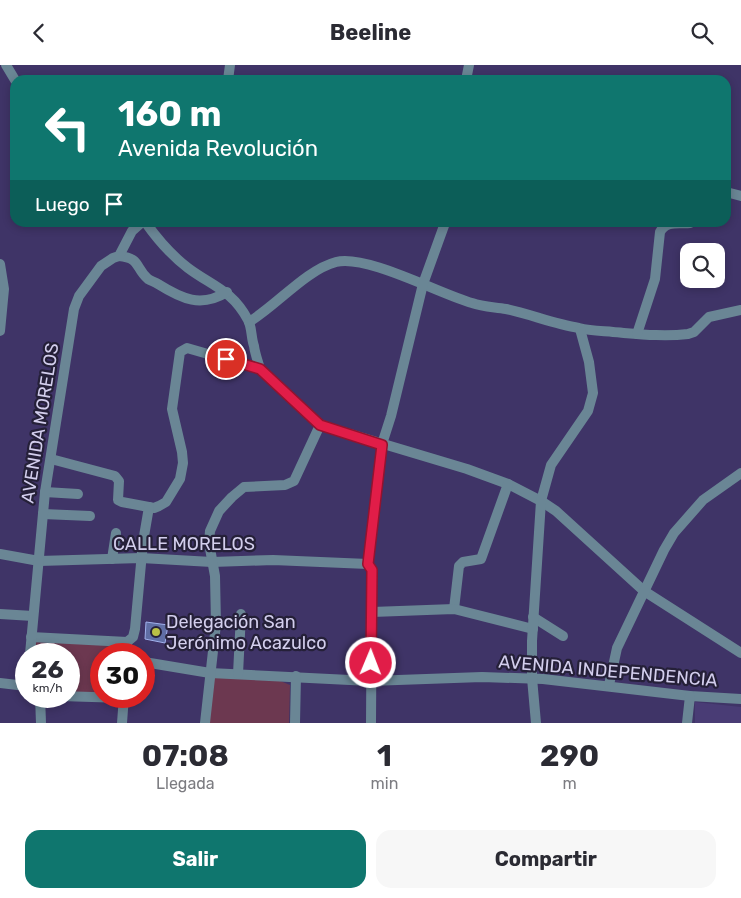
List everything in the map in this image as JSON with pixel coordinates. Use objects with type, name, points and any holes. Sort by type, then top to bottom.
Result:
[{"type":"street","name":"AVENIDA MORELOS","points":[[31,643],[45,492],[76,302],[102,266],[119,256],[132,231],[136,227]]},
{"type":"street","points":[[149,227],[171,254],[189,269],[227,292],[234,299],[249,322],[260,369]]},
{"type":"street","points":[[371,723],[372,570],[368,564],[382,445],[391,416],[423,284],[444,227]]},
{"type":"street","points":[[637,334],[655,279],[662,227]]},
{"type":"street","points":[[119,256],[127,257],[138,263],[143,274],[149,280],[174,295],[205,301],[215,299],[227,292]]},
{"type":"street","points":[[249,322],[315,271],[345,261],[364,264],[474,304],[505,309],[580,329],[677,335],[692,333],[709,317],[741,309]]},
{"type":"street","points":[[0,264],[4,289],[0,331]]},
{"type":"street","points":[[536,723],[532,678],[533,617],[541,501],[551,465],[588,411],[591,403],[592,382],[580,329]]},
{"type":"street","points":[[51,459],[115,476],[119,481],[118,500],[122,502],[154,508],[166,502],[180,479],[182,452],[172,409],[180,353],[187,348],[260,369],[320,425],[451,464],[508,484],[541,501],[556,511],[644,591],[741,653]]},
{"type":"street","points":[[205,723],[216,624],[215,576],[209,543],[210,531],[219,511],[244,487],[285,485],[294,481],[320,425]]},
{"type":"street","points":[[609,685],[617,648],[674,533],[703,501],[740,476]]},
{"type":"street","points":[[454,609],[459,567],[463,562],[481,559],[508,484]]},
{"type":"street","points":[[45,492],[78,494]]},
{"type":"street","points":[[31,637],[127,642],[133,637],[141,558],[149,507]]},
{"type":"street","points":[[43,514],[90,516]]},
{"type":"street","points":[[112,559],[116,533]]},
{"type":"street","name":"CALLE MORELOS","points":[[0,554],[39,561],[141,558],[212,562],[273,560],[368,564]]},
{"type":"street","points":[[372,612],[454,609],[533,629]]},
{"type":"street","points":[[0,614],[33,616]]},
{"type":"street","points":[[238,674],[241,614]]},
{"type":"street","points":[[533,617],[563,636]]},
{"type":"street","name":"AVENIDA INDEPENDENCIA","points":[[155,664],[210,673],[370,681],[482,677],[532,678],[609,685],[690,696],[741,699]]},
{"type":"street","points":[[295,723],[296,676]]},
{"type":"street","points":[[0,683],[15,685]]},
{"type":"street","points":[[687,723],[690,696]]},
{"type":"street","points":[[40,708],[41,723]]},
{"type":"street","points":[[122,723],[123,708]]},
{"type":"shaded area","points":[[32,642],[78,643],[32,643]]},
{"type":"shaded area","points":[[80,643],[90,643],[90,695],[80,695]]},
{"type":"shaded area","points":[[211,676],[273,678],[290,685],[289,723],[208,723]]},
{"type":"shaded area","points":[[695,702],[741,707],[741,723],[695,723]]},
{"type":"building","name":"Delegación San Jerónimo Acazulco","points":[[146,622],[168,625],[165,643],[145,639]]},
{"type":"place","name":"Delegación San Jerónimo Acazulco","points":[[156,632]]},
{"type":"route","points":[[226,359],[260,369],[320,425],[382,445],[368,564],[372,567],[371,663]]}]
